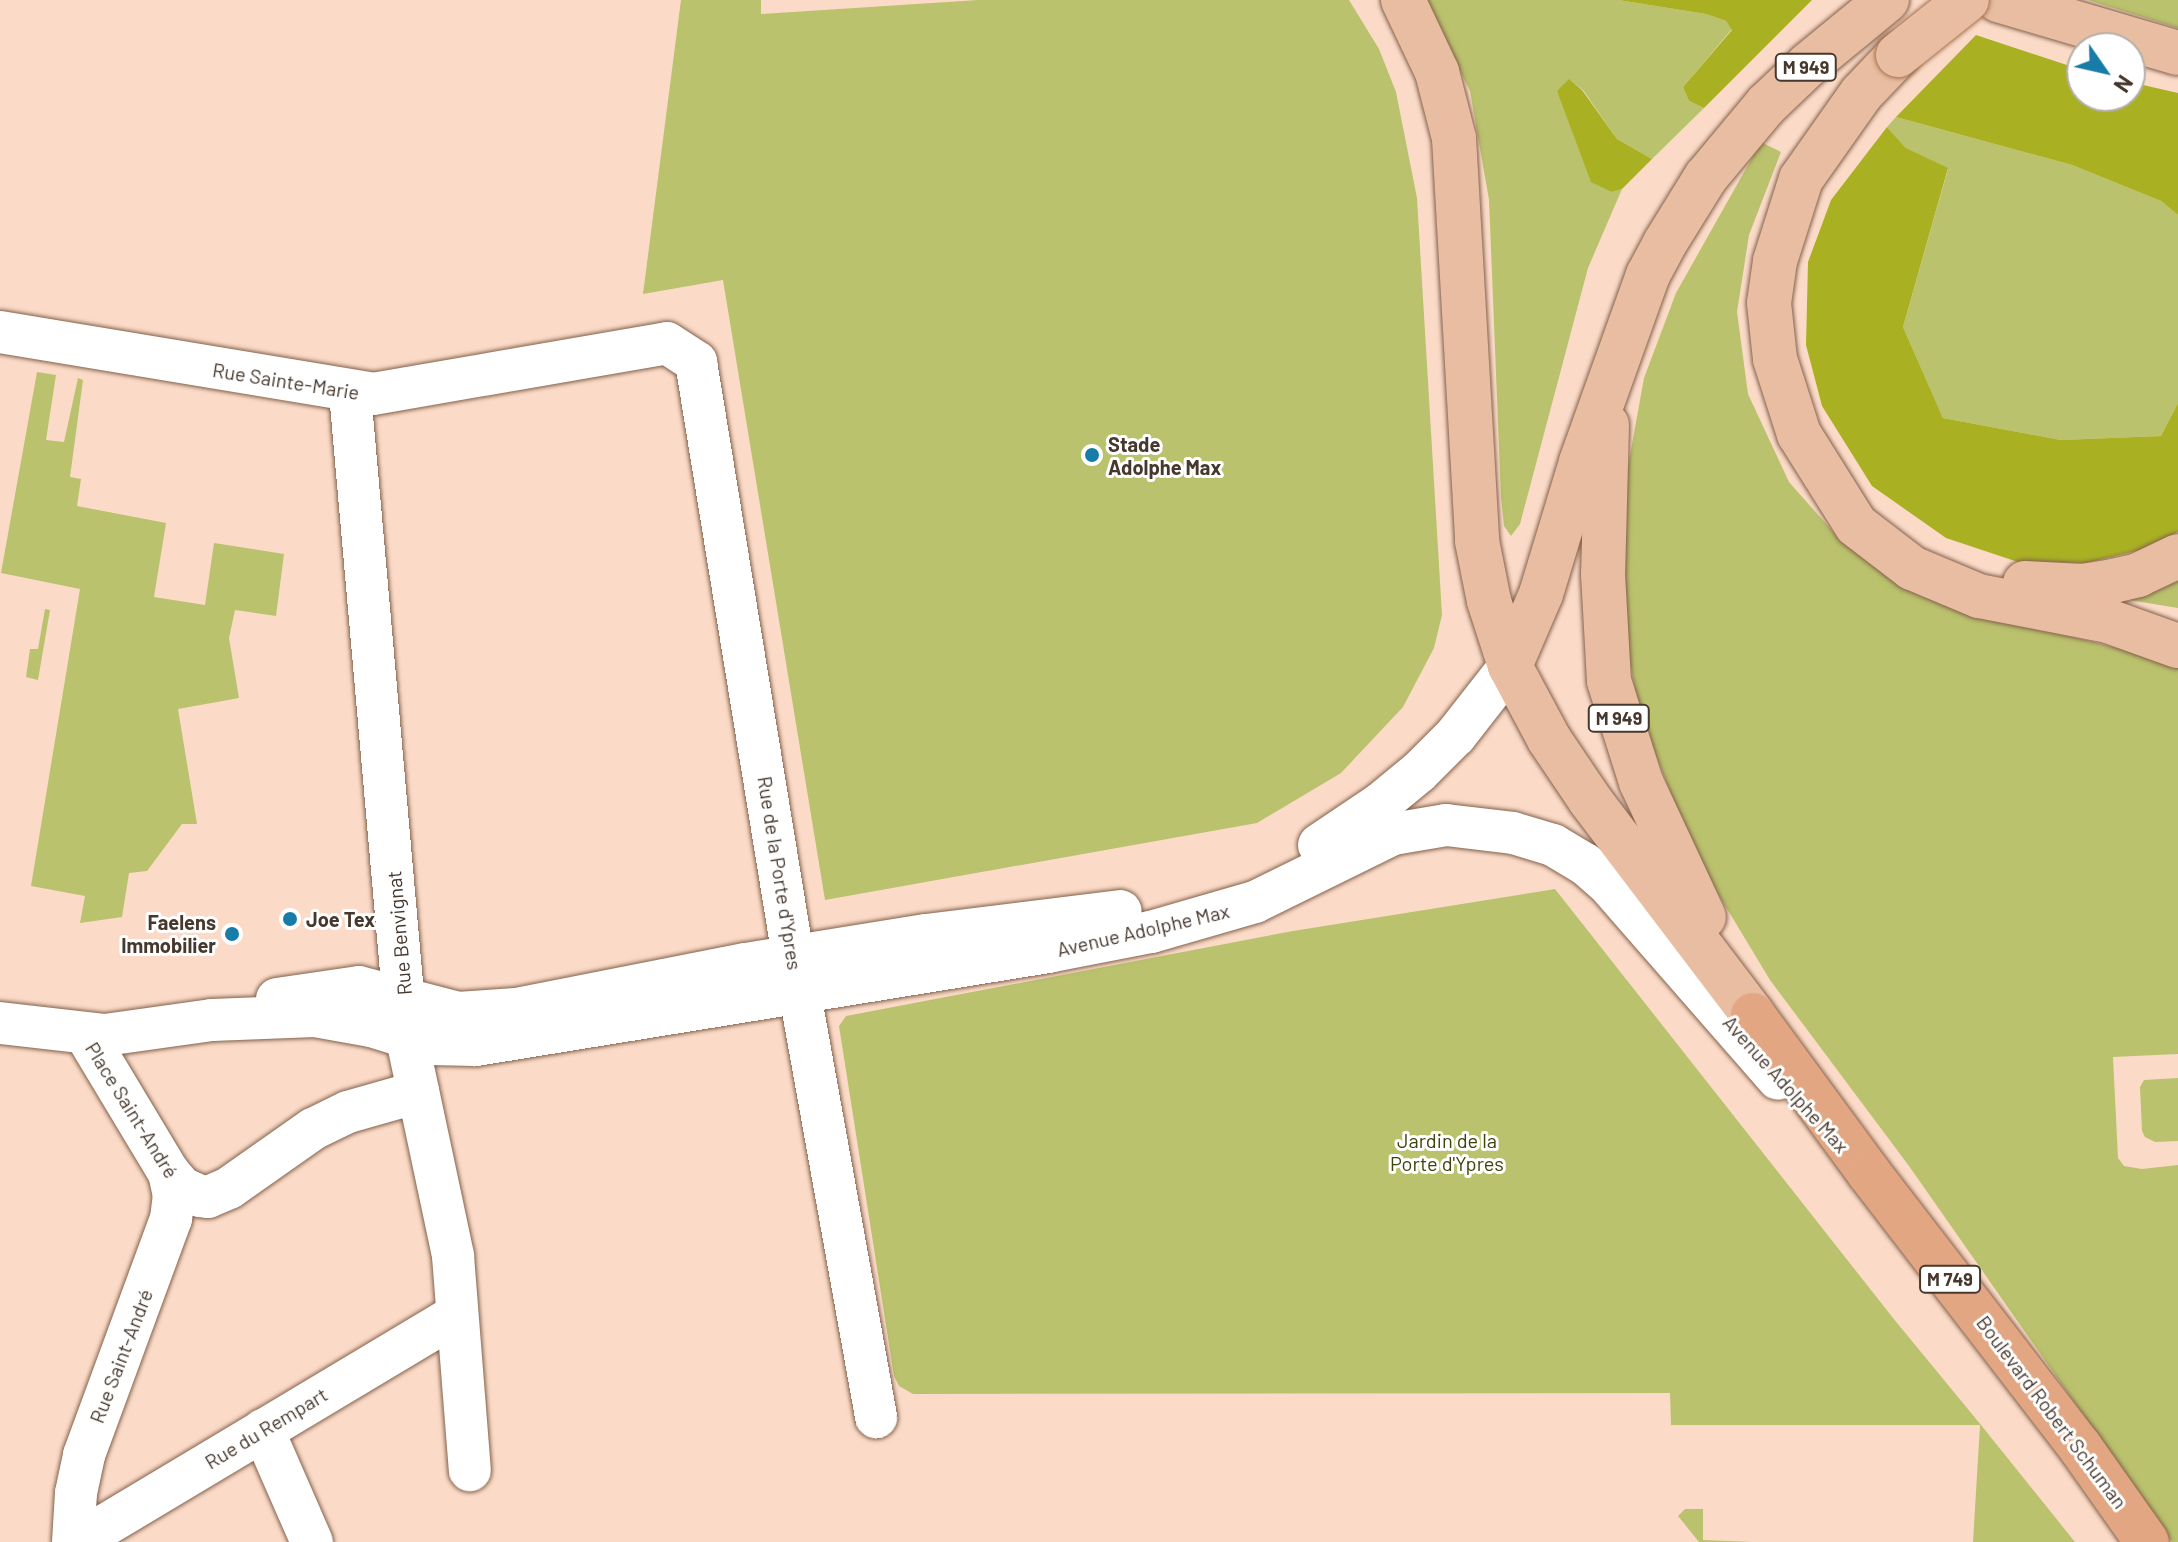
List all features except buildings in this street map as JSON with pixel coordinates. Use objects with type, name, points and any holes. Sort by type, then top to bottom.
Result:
[{"type":"highway","name":"Boulevard Robert Schuman","points":[[1753,1015],[1869,1173],[2080,1447],[2147,1542]]},
{"type":"main road","points":[[1403,0],[1437,72],[1454,138],[1477,541],[1489,601],[1510,666],[1549,739],[1590,800],[1753,1015]]},
{"type":"main road","points":[[1904,0],[2066,43]]},
{"type":"main road","points":[[1967,0],[1898,55],[1861,94],[1801,179],[1775,261],[1769,303],[1775,359],[1786,401],[1815,463],[1856,525],[1912,568],[1979,596],[2108,621],[2178,646]]},
{"type":"main road","points":[[1998,0],[2178,53]]},
{"type":"main road","name":"M 949","points":[[1510,666],[1541,594],[1648,275],[1706,177],[1766,105],[1876,9]]},
{"type":"main road","points":[[2146,67],[2178,76]]},
{"type":"main road","name":"M 949","points":[[1606,394],[1608,472],[1603,574],[1609,681],[1627,743],[1659,826],[1753,1015]]},
{"type":"main road","points":[[1815,463],[1845,494],[1915,543],[1949,561],[2009,580],[2046,586],[2082,586],[2138,575],[2178,556]]},
{"type":"street","name":"Rue Sainte-Marie","points":[[0,332],[350,393],[397,392],[667,343]]},
{"type":"street","name":"Rue de la Porte d'Ypres","points":[[667,343],[696,362],[796,974],[876,1417]]},
{"type":"street","name":"Rue Benvignat","points":[[350,393],[407,1039],[447,1222],[470,1470]]},
{"type":"street","name":"Avenue Adolphe Max","points":[[407,1039],[445,1046],[476,1045],[796,974],[926,935],[1177,903],[1231,887],[1313,849],[1380,804],[1456,735],[1510,666]]},
{"type":"street","name":"Avenue Adolphe Max","points":[[404,997],[441,1010],[470,1014],[796,974],[1048,952],[1207,918],[1294,885],[1393,834],[1419,828],[1473,827],[1513,833],[1553,845],[1585,864],[1609,885],[1803,1107],[1869,1173]]},
{"type":"street","name":"Place Saint-André","points":[[212,1020],[268,1000],[340,987],[359,987],[404,997]]},
{"type":"street","name":"Place Saint-André","points":[[407,1039],[345,1019],[315,1016],[212,1020],[128,1034],[86,1035],[169,1173],[190,1193],[208,1197],[229,1188],[333,1119],[418,1092]]},
{"type":"street","points":[[0,1023],[86,1035]]},
{"type":"street","name":"Rue Saint-André","points":[[75,1542],[76,1493],[84,1455],[171,1219],[174,1196],[169,1173]]},
{"type":"street","name":"Rue du Rempart","points":[[75,1542],[456,1315]]},
{"type":"street","points":[[263,1430],[312,1542]]},
{"type":"green space","name":"Stade Adolphe Max","points":[[681,0],[761,0],[761,14],[978,0],[1349,0],[1379,49],[1396,92],[1417,198],[1442,615],[1434,648],[1403,707],[1341,773],[1257,823],[825,900],[723,280],[643,294]]},
{"type":"green space","points":[[1425,0],[1618,0],[1706,14],[1726,21],[1732,29],[1683,87],[1689,101],[1704,108],[1652,159],[1617,139],[1583,90],[1570,80],[1557,91],[1612,192],[1622,189],[1588,268],[1520,524],[1511,536],[1504,526],[1501,497],[1489,200],[1470,91]]},
{"type":"green space","points":[[2088,0],[2178,0],[2178,28]]},
{"type":"green space","points":[[1896,117],[2072,165],[2161,201],[2178,215],[2178,403],[2161,436],[2061,440],[1943,418],[1903,327],[1948,169],[1906,148],[1887,127]]},
{"type":"green space","points":[[1761,142],[1781,152],[1749,235],[1737,312],[1748,394],[1789,482],[1843,543],[1920,596],[1958,609],[2154,657],[2178,668],[2178,1054],[2113,1057],[2118,1158],[2124,1166],[2142,1169],[2178,1165],[2178,1542],[2172,1542],[1909,1166],[1770,980],[1694,854],[1639,711],[1626,640],[1623,494],[1644,378],[1676,293]]},
{"type":"green space","points":[[37,372],[56,375],[46,440],[64,442],[78,378],[83,380],[70,477],[81,479],[77,506],[166,523],[154,597],[205,605],[214,543],[284,554],[276,616],[235,610],[229,638],[239,698],[178,709],[197,824],[182,824],[147,871],[129,873],[122,917],[80,923],[85,896],[31,886],[80,589],[1,573]]},
{"type":"green space","points":[[2178,573],[2178,608],[2123,599]]},
{"type":"green space","points":[[45,609],[50,610],[38,680],[26,677],[30,649],[38,649]]},
{"type":"green space","name":"Jardin de la Porte d'Ypres","points":[[1555,889],[1893,1318],[1981,1425],[2075,1542],[1973,1542],[1980,1425],[1671,1425],[1670,1393],[913,1394],[899,1386],[894,1376],[839,1026],[846,1016],[1293,931]]},
{"type":"green space","points":[[2178,1078],[2178,1141],[2155,1142],[2145,1137],[2142,1131],[2140,1087],[2144,1080]]},
{"type":"green space","points":[[1685,1509],[1703,1509],[1703,1540],[1753,1542],[1699,1542],[1678,1516]]},
{"type":"shaded area","points":[[1618,0],[1812,0],[1704,108],[1689,101],[1683,87],[1732,30],[1726,21],[1706,14]]},
{"type":"shaded area","points":[[1976,35],[2066,65],[2066,112],[2146,112],[2146,86],[2178,93],[2178,215],[2161,201],[2072,165],[1896,117]]},
{"type":"shaded area","points":[[1569,79],[1582,90],[1617,139],[1652,159],[1622,189],[1612,192],[1591,182],[1557,91]]},
{"type":"shaded area","points":[[1887,127],[1906,148],[1948,168],[1903,327],[1943,418],[2061,440],[2161,436],[2178,403],[2178,532],[2144,549],[2087,563],[2018,562],[1946,538],[1872,486],[1822,406],[1806,345],[1808,262],[1831,200]]},
{"type":"place","name":"Stade Adolphe Max","points":[[1092,455]]},
{"type":"place","name":"Joe Tex","points":[[290,919]]},
{"type":"place","name":"Faelens Immobilier","points":[[232,934]]}]
